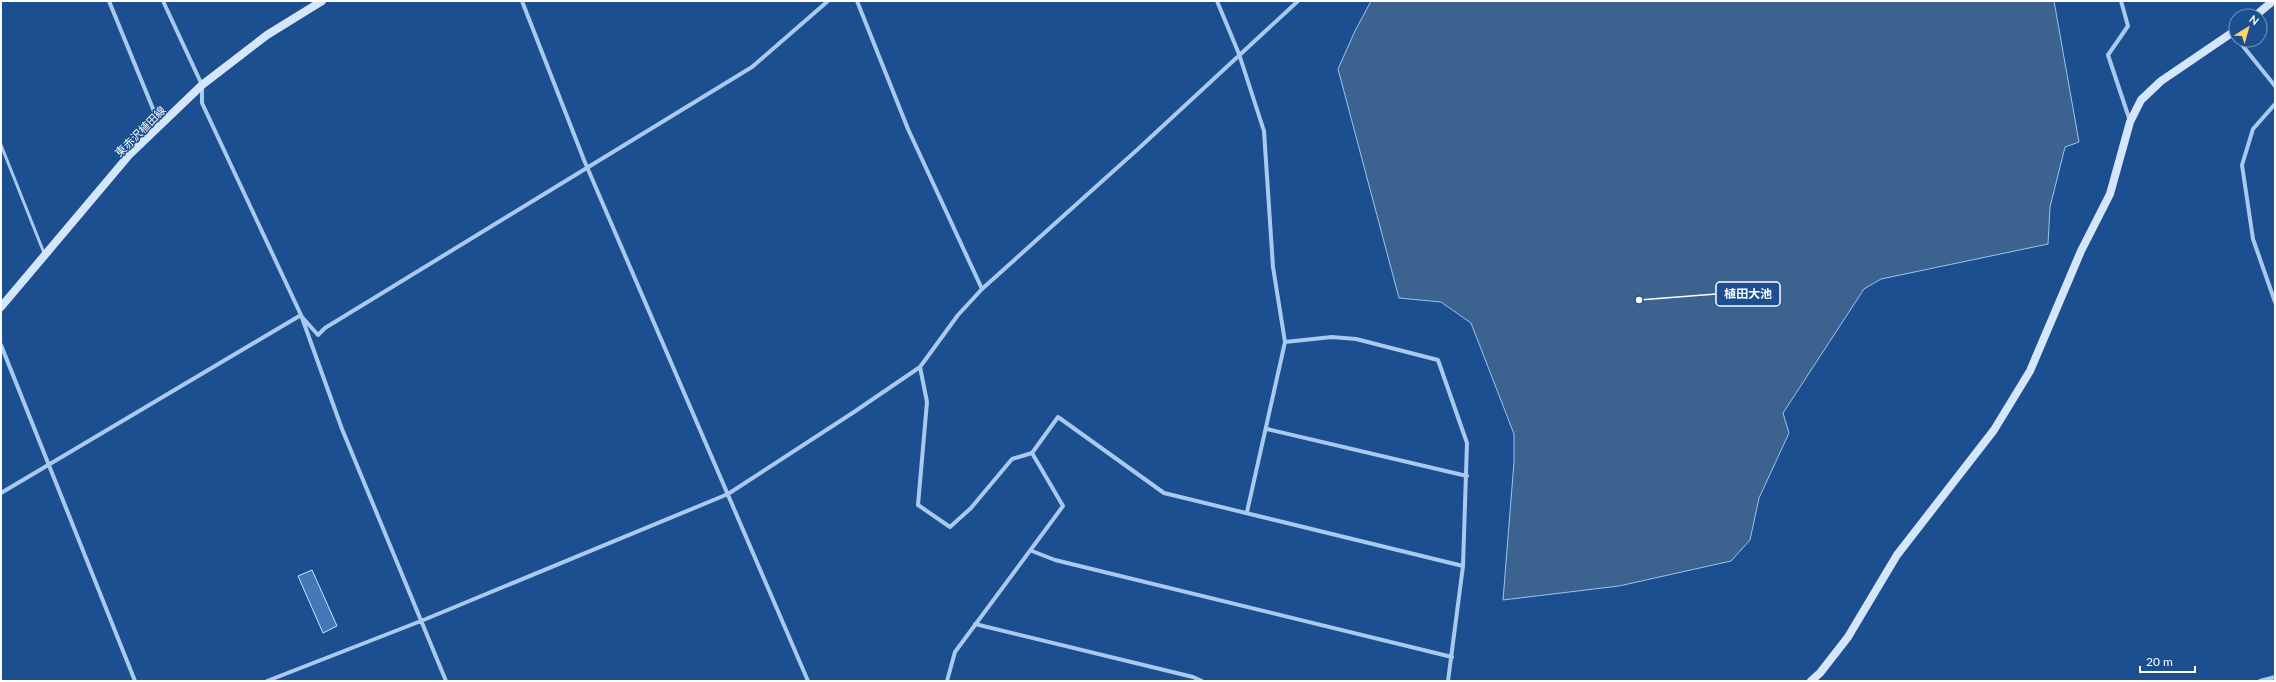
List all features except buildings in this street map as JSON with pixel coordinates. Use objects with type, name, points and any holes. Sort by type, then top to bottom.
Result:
[{"type":"street","points":[[109,1],[160,126]]},
{"type":"street","points":[[163,1],[202,85],[202,103],[301,315],[342,429],[446,681]]},
{"type":"street","name":"東赤沢植田線","points":[[1,308],[130,154],[202,85],[267,35],[322,1]]},
{"type":"street","points":[[522,1],[587,167],[808,681]]},
{"type":"street","points":[[301,315],[318,335],[325,328],[752,67],[828,1]]},
{"type":"street","points":[[857,1],[908,129],[982,290]]},
{"type":"street","points":[[1217,1],[1239,54],[1264,131],[1273,267],[1285,342],[1267,429],[1247,512]]},
{"type":"street","points":[[267,681],[421,621],[728,494],[920,367],[958,316],[982,290],[1138,149],[1298,1]]},
{"type":"street","points":[[2121,1],[2128,26],[2108,55],[2130,122]]},
{"type":"street","points":[[2265,8],[2274,1]]},
{"type":"street","points":[[1811,681],[1820,673],[1848,637],[1897,555],[1994,430],[2030,371],[2081,252],[2110,194],[2130,122],[2141,100],[2161,81],[2228,39]]},
{"type":"street","points":[[2245,48],[2275,86]]},
{"type":"street","points":[[2275,104],[2253,129],[2242,165],[2253,238],[2275,302]]},
{"type":"street","points":[[1,493],[301,315]]},
{"type":"street","points":[[1285,342],[1332,337],[1356,339],[1438,360],[1467,443],[1468,476],[1463,566],[1448,681]]},
{"type":"street","points":[[1,345],[135,681]]},
{"type":"street","points":[[920,367],[927,402],[918,505],[950,527],[971,508],[1012,459],[1032,453],[1058,416],[1164,493],[1247,512],[1463,566]]},
{"type":"street","points":[[1267,429],[1468,476]]},
{"type":"street","points":[[947,681],[955,652],[1032,551],[1063,506],[1032,453]]},
{"type":"street","points":[[1032,551],[1055,560],[1452,657]]},
{"type":"street","points":[[975,624],[1192,677],[1202,681]]},
{"type":"street","points":[[2260,681],[2275,677]]},
{"type":"lane","points":[[1,145],[45,256]]},
{"type":"water","points":[[1371,1],[2054,1],[2079,142],[2065,147],[2050,207],[2048,244],[1881,279],[1864,289],[1783,413],[1789,433],[1759,498],[1750,540],[1731,561],[1619,586],[1503,600],[1514,462],[1514,434],[1471,323],[1441,302],[1399,298],[1338,69],[1355,31]]},
{"type":"place","name":"植田大池","points":[[1639,300]]}]
